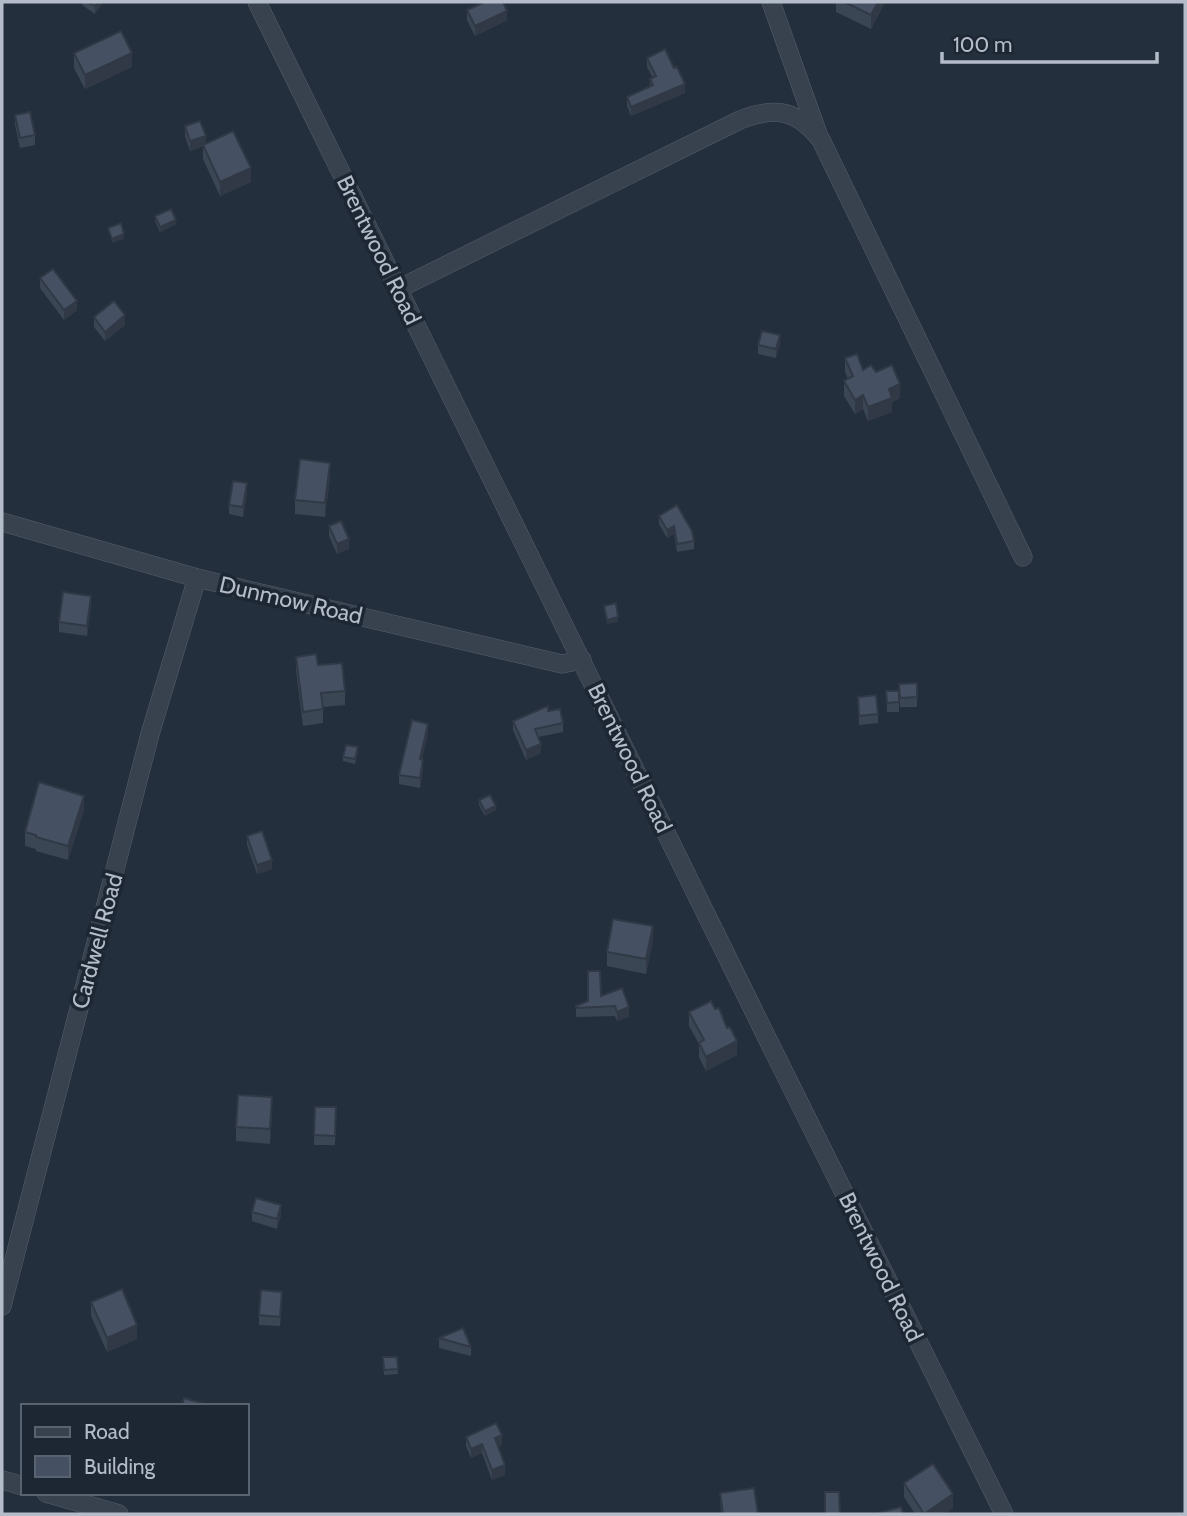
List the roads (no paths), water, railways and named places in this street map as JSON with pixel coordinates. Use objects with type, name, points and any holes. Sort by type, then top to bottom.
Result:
[{"type":"street","name":"Brentwood Road","points":[[257,2],[1004,1514]]},
{"type":"street","points":[[771,2],[821,141],[1023,557]]},
{"type":"street","points":[[398,289],[752,115],[782,113],[800,119],[821,141]]},
{"type":"street","name":"Dunmow Road","points":[[2,522],[197,578],[562,664],[582,660]]},
{"type":"street","name":"Cardwell Road","points":[[2,1306],[149,734],[197,578]]},
{"type":"street","points":[[2,1480],[21,1485]]},
{"type":"street","points":[[53,1495],[119,1514]]}]
